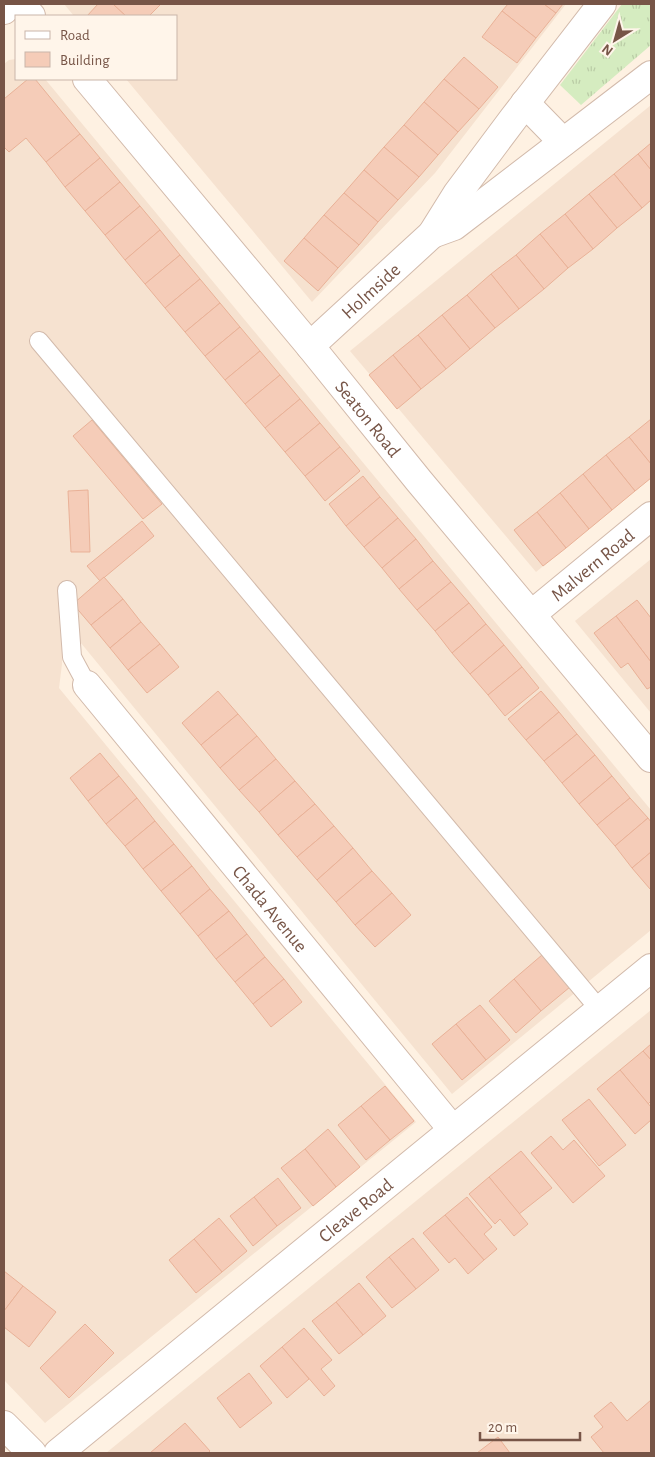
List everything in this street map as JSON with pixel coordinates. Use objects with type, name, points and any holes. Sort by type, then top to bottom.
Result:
[{"type":"street","points":[[4,10],[9,4]]},
{"type":"street","points":[[20,4],[30,15]]},
{"type":"street","name":"Holmside","points":[[310,346],[432,234],[457,194],[602,4]]},
{"type":"street","name":"Holmside","points":[[432,234],[454,226],[651,75]]},
{"type":"street","name":"Seaton Road","points":[[88,80],[651,758]]},
{"type":"street","points":[[526,103],[563,142]]},
{"type":"street","name":"Malvern Road","points":[[532,614],[651,516]]},
{"type":"street","name":"Chada Avenue","points":[[87,685],[453,1130]]},
{"type":"street","name":"Cleave Road","points":[[58,1453],[651,968]]},
{"type":"street","points":[[4,1425],[32,1453]]},
{"type":"lane","points":[[39,340],[600,1010]]},
{"type":"lane","points":[[67,590],[72,657],[87,685]]},
{"type":"shaded area","points":[[64,4],[566,4],[435,173],[312,302],[127,80],[178,80],[178,15],[73,15]]},
{"type":"shaded area","points":[[15,59],[15,80],[46,80],[651,810],[651,930],[452,1094],[62,620],[62,664],[59,688],[416,1122],[45,1423],[4,1380],[4,64],[9,60]]},
{"type":"shaded area","points":[[651,105],[651,478],[536,572],[350,351]]},
{"type":"shaded area","points":[[651,559],[651,713],[575,621]]},
{"type":"shaded area","points":[[651,1010],[651,1453],[106,1453]]},
{"type":"green space","points":[[622,4],[651,4],[651,45],[581,105],[560,85]]},
{"type":"building","points":[[98,4],[113,4],[125,15],[88,15]]},
{"type":"building","points":[[113,4],[161,4],[150,15],[125,15]]},
{"type":"building","points":[[508,4],[544,4],[556,13],[536,38],[502,11]]},
{"type":"building","points":[[544,4],[563,4],[556,13]]},
{"type":"building","points":[[502,11],[536,38],[517,63],[482,37]]},
{"type":"building","points":[[464,57],[498,87],[479,109],[444,79]]},
{"type":"building","points":[[444,79],[479,109],[458,132],[424,102]]},
{"type":"building","points":[[27,80],[36,80],[80,134],[46,162],[26,138],[9,152],[4,147],[4,99]]},
{"type":"building","points":[[424,102],[458,132],[438,155],[404,125]]},
{"type":"building","points":[[404,125],[438,155],[419,177],[384,147]]},
{"type":"building","points":[[80,134],[100,158],[65,187],[46,162]]},
{"type":"building","points":[[651,143],[651,170],[638,154]]},
{"type":"building","points":[[384,147],[419,177],[398,200],[364,170]]},
{"type":"building","points":[[638,154],[651,170],[651,200],[642,208],[614,174]]},
{"type":"building","points":[[100,158],[120,182],[85,211],[65,187]]},
{"type":"building","points":[[364,170],[398,200],[378,222],[344,193]]},
{"type":"building","points":[[614,174],[642,208],[617,228],[589,194]]},
{"type":"building","points":[[120,182],[140,206],[105,235],[85,211]]},
{"type":"building","points":[[344,193],[378,222],[359,245],[324,215]]},
{"type":"building","points":[[589,194],[617,228],[593,249],[565,214]]},
{"type":"building","points":[[140,206],[160,230],[125,260],[105,235]]},
{"type":"building","points":[[565,214],[593,249],[568,268],[540,234]]},
{"type":"building","points":[[324,215],[359,245],[338,268],[304,238]]},
{"type":"building","points":[[160,230],[180,255],[145,284],[125,260]]},
{"type":"building","points":[[540,234],[568,268],[544,289],[516,255]]},
{"type":"building","points":[[304,238],[338,268],[318,291],[284,261]]},
{"type":"building","points":[[180,255],[200,279],[165,308],[145,284]]},
{"type":"building","points":[[516,255],[544,289],[519,309],[491,274]]},
{"type":"building","points":[[491,274],[519,309],[495,328],[467,295]]},
{"type":"building","points":[[200,279],[220,303],[185,332],[165,308]]},
{"type":"building","points":[[467,295],[495,328],[470,349],[442,315]]},
{"type":"building","points":[[220,303],[240,327],[205,356],[185,332]]},
{"type":"building","points":[[442,315],[470,349],[446,369],[418,335]]},
{"type":"building","points":[[240,327],[260,351],[225,380],[205,356]]},
{"type":"building","points":[[418,335],[446,369],[421,389],[393,355]]},
{"type":"building","points":[[260,351],[280,375],[245,404],[225,380]]},
{"type":"building","points":[[393,355],[421,389],[397,409],[369,375]]},
{"type":"building","points":[[280,375],[300,399],[265,428],[245,404]]},
{"type":"building","points":[[300,399],[320,423],[285,452],[265,428]]},
{"type":"building","points":[[651,419],[651,464],[629,437]]},
{"type":"building","points":[[92,420],[162,504],[143,519],[73,436]]},
{"type":"building","points":[[320,423],[340,447],[305,476],[285,452]]},
{"type":"building","points":[[629,437],[651,464],[651,478],[635,491],[606,455]]},
{"type":"building","points":[[340,447],[360,471],[325,501],[305,476]]},
{"type":"building","points":[[606,455],[635,491],[612,510],[583,474]]},
{"type":"building","points":[[583,474],[612,510],[589,529],[560,493]]},
{"type":"building","points":[[363,476],[380,497],[346,526],[329,504]]},
{"type":"building","points":[[88,490],[90,552],[71,552],[68,491]]},
{"type":"building","points":[[560,493],[589,529],[566,548],[537,512]]},
{"type":"building","points":[[380,497],[398,518],[364,547],[346,526]]},
{"type":"building","points":[[537,512],[566,548],[543,566],[514,530]]},
{"type":"building","points":[[398,518],[416,539],[382,568],[364,547]]},
{"type":"building","points":[[142,521],[154,536],[100,581],[87,566]]},
{"type":"building","points":[[416,539],[433,561],[399,589],[382,568]]},
{"type":"building","points":[[433,561],[451,582],[417,610],[399,589]]},
{"type":"building","points":[[104,577],[123,599],[91,625],[73,604]]},
{"type":"building","points":[[451,582],[469,603],[435,631],[417,610]]},
{"type":"building","points":[[123,599],[141,622],[110,648],[91,625]]},
{"type":"building","points":[[637,600],[651,618],[651,662],[616,616]]},
{"type":"building","points":[[469,603],[486,624],[452,653],[435,631]]},
{"type":"building","points":[[616,616],[651,662],[651,687],[647,689],[628,663],[621,668],[594,633]]},
{"type":"building","points":[[141,622],[160,644],[128,670],[110,648]]},
{"type":"building","points":[[486,624],[504,645],[470,674],[452,653]]},
{"type":"building","points":[[160,644],[179,667],[147,693],[128,670]]},
{"type":"building","points":[[504,645],[522,667],[488,695],[470,674]]},
{"type":"building","points":[[522,667],[539,688],[505,716],[488,695]]},
{"type":"building","points":[[218,691],[238,714],[201,745],[182,723]]},
{"type":"building","points":[[541,691],[559,712],[526,740],[508,719]]},
{"type":"building","points":[[559,712],[577,734],[544,761],[526,740]]},
{"type":"building","points":[[238,714],[257,736],[220,768],[201,745]]},
{"type":"building","points":[[577,734],[595,755],[562,783],[544,761]]},
{"type":"building","points":[[257,736],[276,759],[239,790],[220,768]]},
{"type":"building","points":[[100,753],[119,776],[88,801],[70,778]]},
{"type":"building","points":[[595,755],[612,776],[579,804],[562,783]]},
{"type":"building","points":[[276,759],[295,781],[259,812],[239,790]]},
{"type":"building","points":[[119,776],[137,798],[106,824],[88,801]]},
{"type":"building","points":[[612,776],[630,798],[597,825],[579,804]]},
{"type":"building","points":[[295,781],[315,804],[278,835],[259,812]]},
{"type":"building","points":[[137,798],[155,821],[125,846],[106,824]]},
{"type":"building","points":[[630,798],[648,818],[615,846],[597,825]]},
{"type":"building","points":[[315,804],[334,826],[297,857],[278,835]]},
{"type":"building","points":[[648,818],[651,822],[651,852],[632,868],[615,846]]},
{"type":"building","points":[[155,821],[174,844],[143,869],[125,846]]},
{"type":"building","points":[[334,826],[353,848],[317,880],[297,857]]},
{"type":"building","points":[[174,844],[192,866],[161,891],[143,869]]},
{"type":"building","points":[[353,848],[372,871],[336,902],[317,880]]},
{"type":"building","points":[[651,852],[651,888],[650,889],[632,868]]},
{"type":"building","points":[[192,866],[210,889],[180,914],[161,891]]},
{"type":"building","points":[[372,871],[392,893],[355,925],[336,902]]},
{"type":"building","points":[[210,889],[229,911],[198,936],[180,914]]},
{"type":"building","points":[[392,893],[411,915],[375,947],[355,925]]},
{"type":"building","points":[[229,911],[247,934],[216,959],[198,936]]},
{"type":"building","points":[[247,934],[265,957],[235,982],[216,959]]},
{"type":"building","points":[[542,955],[570,987],[541,1011],[514,979]]},
{"type":"building","points":[[265,957],[284,979],[253,1004],[235,982]]},
{"type":"building","points":[[284,979],[302,1002],[271,1027],[253,1004]]},
{"type":"building","points":[[514,979],[541,1011],[516,1033],[489,1001]]},
{"type":"building","points":[[480,1005],[510,1040],[486,1060],[456,1024]]},
{"type":"building","points":[[456,1024],[486,1060],[462,1080],[432,1044]]},
{"type":"building","points":[[651,1044],[651,1060],[643,1051]]},
{"type":"building","points":[[643,1051],[651,1060],[651,1101],[648,1104],[620,1070]]},
{"type":"building","points":[[620,1070],[651,1107],[651,1120],[635,1134],[597,1089]]},
{"type":"building","points":[[385,1086],[414,1121],[390,1140],[361,1106]]},
{"type":"building","points":[[589,1099],[626,1145],[599,1166],[562,1120]]},
{"type":"building","points":[[361,1106],[390,1140],[366,1160],[338,1125]]},
{"type":"building","points":[[328,1129],[360,1167],[336,1187],[305,1149]]},
{"type":"building","points":[[551,1136],[563,1150],[574,1140],[605,1176],[573,1203],[531,1153]]},
{"type":"building","points":[[305,1149],[336,1187],[313,1206],[281,1168]]},
{"type":"building","points":[[521,1151],[552,1188],[519,1214],[489,1177]]},
{"type":"building","points":[[489,1177],[528,1224],[514,1236],[500,1219],[495,1224],[469,1194]]},
{"type":"building","points":[[278,1178],[301,1208],[277,1226],[254,1197]]},
{"type":"building","points":[[254,1197],[277,1226],[253,1246],[230,1216]]},
{"type":"building","points":[[467,1197],[492,1227],[484,1234],[497,1249],[484,1260],[445,1215]]},
{"type":"building","points":[[445,1215],[484,1260],[468,1274],[455,1258],[449,1263],[423,1233]]},
{"type":"building","points":[[219,1218],[247,1251],[222,1272],[194,1239]]},
{"type":"building","points":[[413,1238],[439,1270],[416,1289],[389,1257]]},
{"type":"building","points":[[194,1239],[222,1272],[196,1293],[169,1260]]},
{"type":"building","points":[[389,1257],[416,1289],[392,1308],[366,1277]]},
{"type":"building","points":[[4,1271],[23,1286],[4,1311]]},
{"type":"building","points":[[359,1283],[386,1316],[363,1335],[336,1302]]},
{"type":"building","points":[[23,1286],[56,1312],[29,1347],[4,1327],[4,1311]]},
{"type":"building","points":[[336,1302],[363,1335],[339,1354],[312,1321]]},
{"type":"building","points":[[85,1324],[114,1353],[69,1398],[40,1368]]},
{"type":"building","points":[[304,1328],[332,1360],[321,1369],[335,1386],[324,1396],[282,1347]]},
{"type":"building","points":[[282,1347],[309,1379],[287,1398],[260,1366]]},
{"type":"building","points":[[249,1373],[272,1403],[240,1428],[217,1398]]},
{"type":"building","points":[[651,1400],[651,1453],[604,1453],[591,1437],[603,1427],[594,1416],[611,1402],[627,1421]]},
{"type":"building","points":[[185,1423],[210,1451],[208,1453],[150,1453]]},
{"type":"building","points":[[498,1437],[510,1453],[477,1453]]}]
